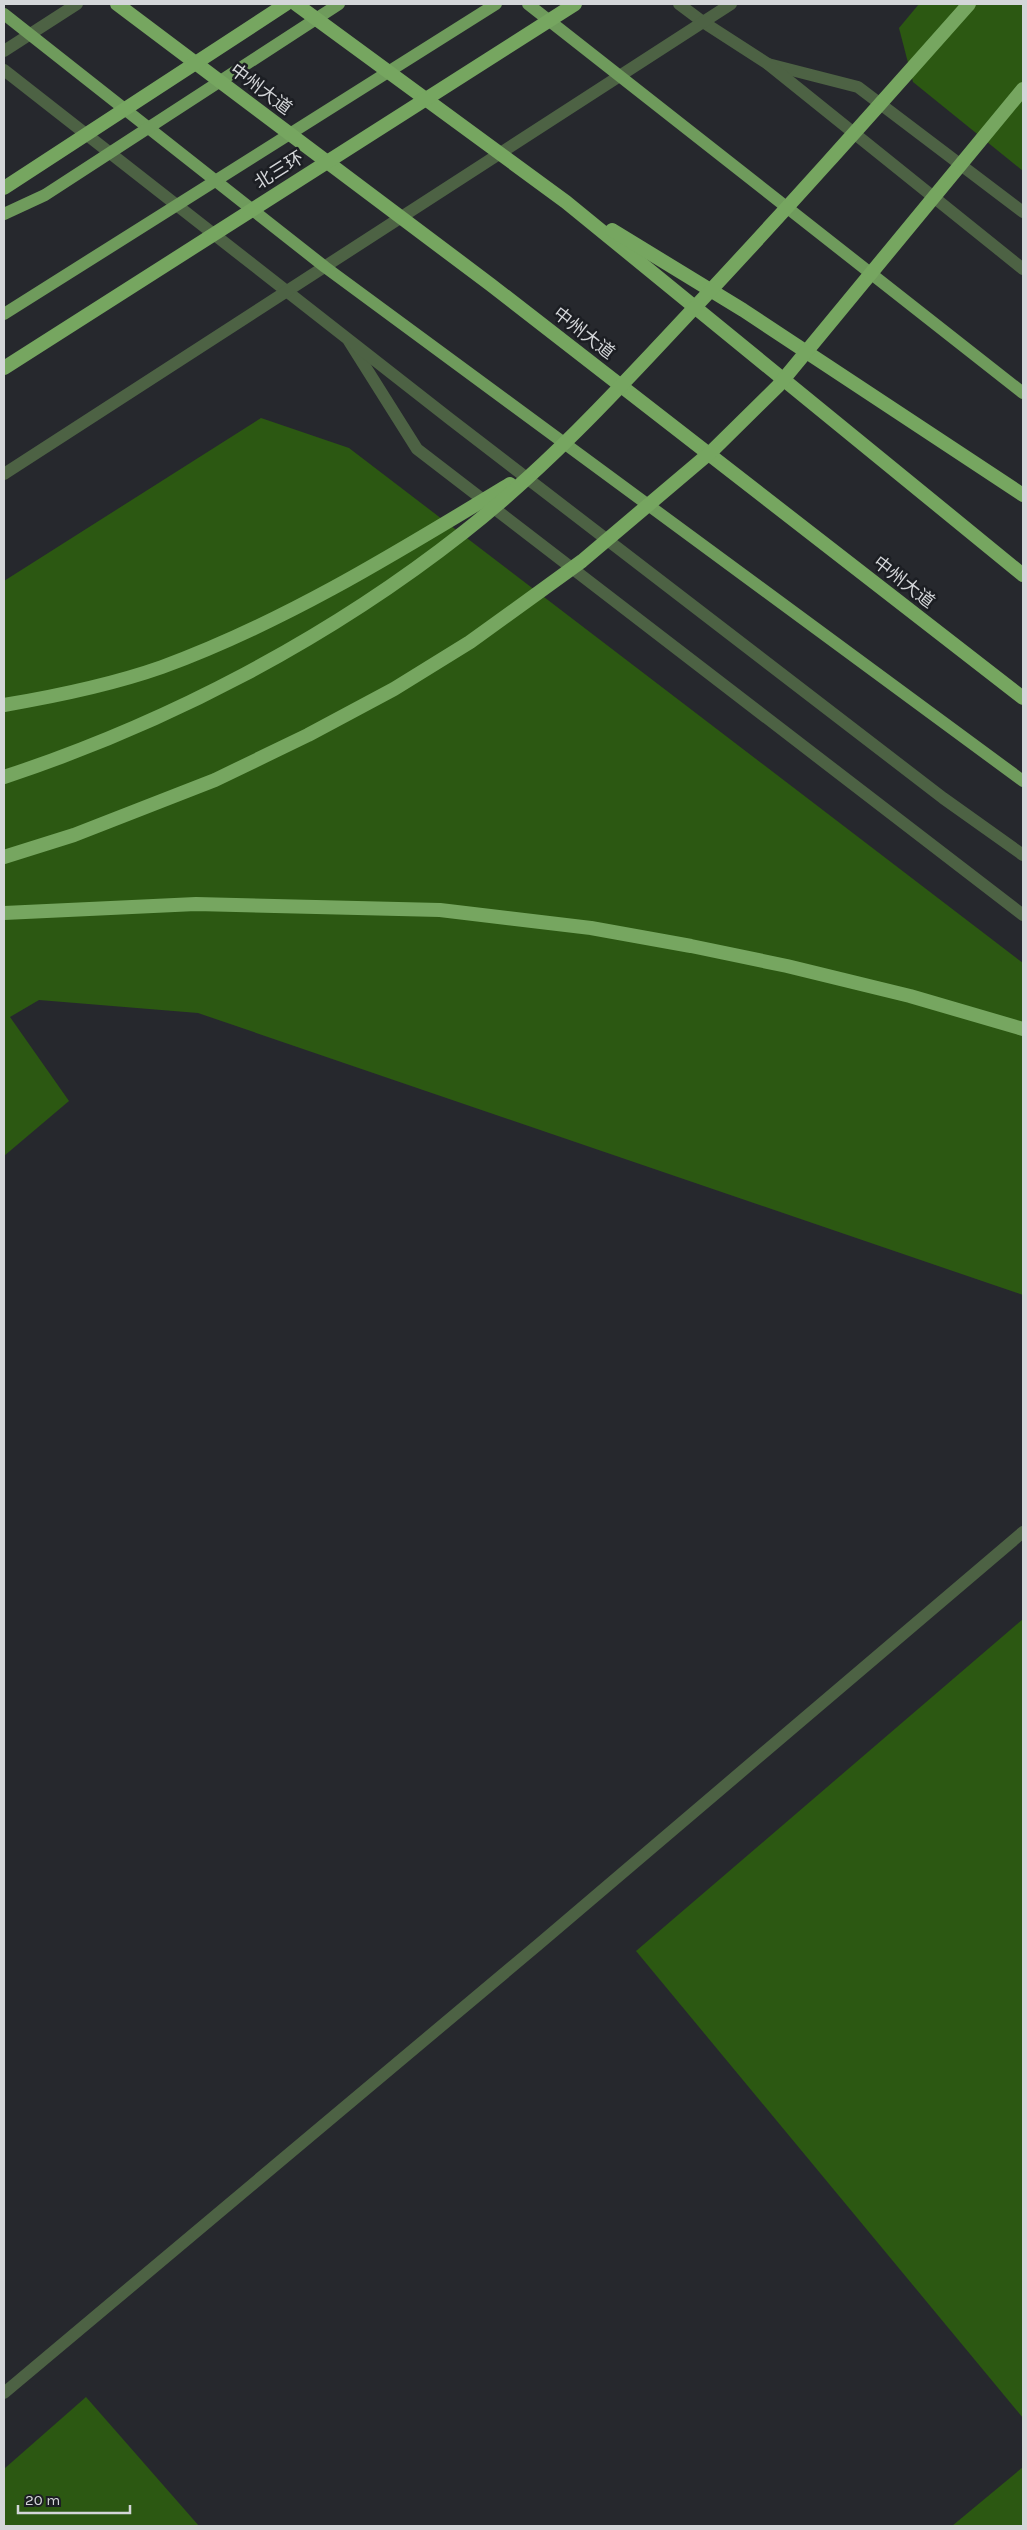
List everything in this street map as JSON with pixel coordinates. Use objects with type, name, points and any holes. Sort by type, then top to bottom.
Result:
[{"type":"highway","name":"中州大道","points":[[117,4],[490,285],[1023,698]]},
{"type":"highway","points":[[4,188],[286,4]]},
{"type":"highway","points":[[296,4],[566,202],[1023,575]]},
{"type":"highway","name":"北三环","points":[[4,368],[575,4]]},
{"type":"highway","points":[[4,777],[139,724],[277,657],[389,589],[466,531],[543,464],[614,393],[764,234],[969,4]]},
{"type":"highway","points":[[4,857],[74,835],[215,780],[308,735],[394,689],[470,642],[582,561],[712,450],[778,386],[1023,89]]},
{"type":"highway","points":[[566,202],[743,310],[1023,495]]},
{"type":"highway","points":[[4,705],[76,692],[162,667],[243,633],[397,553],[543,464]]},
{"type":"highway","points":[[4,913],[196,904],[440,910],[591,928],[691,946],[900,993],[1023,1029]]},
{"type":"main road","points":[[4,214],[45,195],[339,4]]},
{"type":"main road","points":[[4,314],[496,4]]},
{"type":"main road","points":[[528,4],[1023,393]]},
{"type":"main road","points":[[4,14],[325,267],[1023,781]]},
{"type":"street","points":[[4,51],[78,4]]},
{"type":"street","points":[[679,4],[702,22],[768,64],[1023,269]]},
{"type":"street","points":[[4,474],[731,4]]},
{"type":"street","points":[[768,64],[858,88],[1023,212]]},
{"type":"street","points":[[4,70],[348,339],[943,798],[1023,855]]},
{"type":"street","points":[[348,339],[417,449],[1023,915]]},
{"type":"street","points":[[4,2393],[539,1944],[1023,1532]]},
{"type":"green space","points":[[919,4],[1023,4],[1023,171],[913,82],[899,28]]},
{"type":"green space","points":[[261,418],[349,448],[1023,963],[1023,1295],[198,1013],[39,1000],[10,1017],[69,1101],[4,1156],[4,581]]},
{"type":"green space","points":[[1023,1619],[1023,2418],[636,1951]]},
{"type":"green space","points":[[86,2397],[199,2526],[4,2526],[4,2469]]},
{"type":"green space","points":[[1023,2467],[1023,2526],[952,2526]]}]
